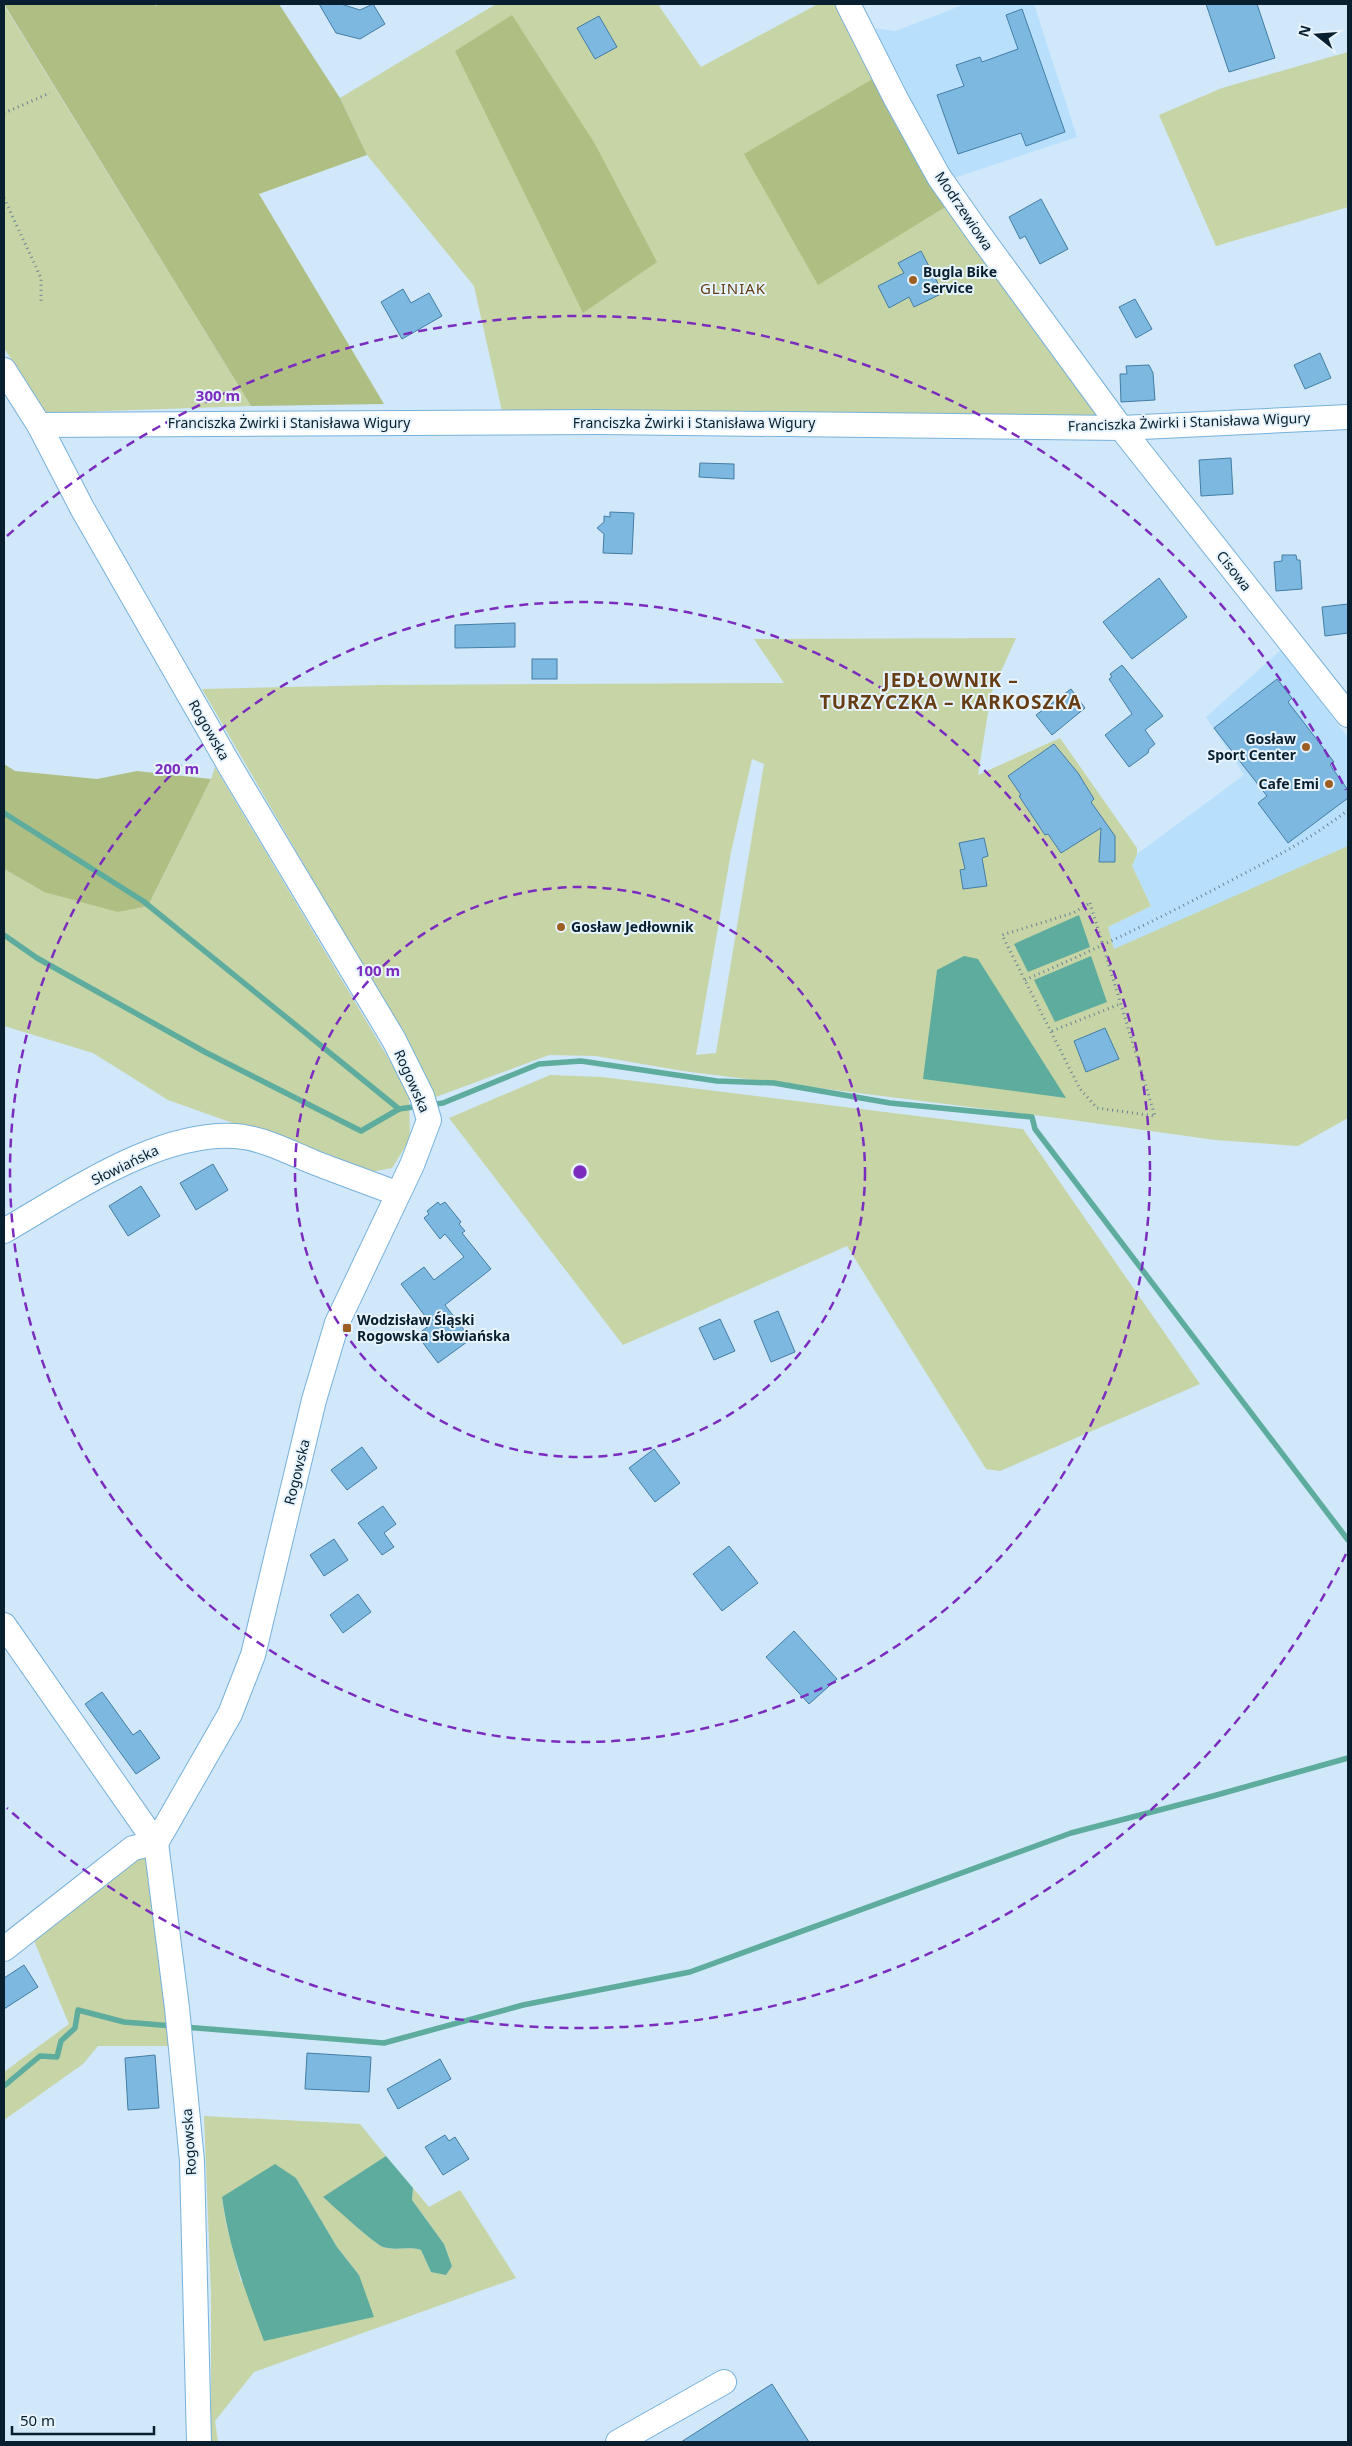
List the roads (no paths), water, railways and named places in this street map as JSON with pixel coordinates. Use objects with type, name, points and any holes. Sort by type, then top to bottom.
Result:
[{"type":"street","name":"Modrzewiowa","points":[[848,4],[896,98],[940,177],[1121,428]]},
{"type":"street","name":"Rogowska","points":[[4,370],[39,425],[143,615],[231,768],[394,1040],[422,1096],[429,1120],[412,1165],[337,1323],[314,1400],[253,1655],[230,1714],[156,1843]]},
{"type":"street","name":"Franciszka Żwirki i Stanisława Wigury","points":[[39,425],[599,422],[1121,428],[1348,417]]},
{"type":"street","name":"Cisowa","points":[[1121,428],[1348,715]]},
{"type":"street","name":"Słowiańska","points":[[4,1231],[136,1157],[171,1144],[206,1137],[253,1140],[398,1194]]},
{"type":"street","name":"Rogowska","points":[[4,1624],[156,1843],[177,2008],[192,2161],[199,2442]]},
{"type":"street","points":[[4,1949],[133,1848],[156,1843]]},
{"type":"street","points":[[618,2442],[724,2382]]},
{"type":"waterway","points":[[4,813],[143,901],[399,1109],[420,1106]]},
{"type":"waterway","points":[[4,935],[37,958],[205,1052],[361,1131],[399,1109]]},
{"type":"waterway","points":[[429,1105],[443,1103],[539,1064],[581,1061],[717,1081],[774,1083],[890,1103],[1032,1117],[1035,1129],[1348,1540]]},
{"type":"waterway","points":[[184,2027],[384,2043],[523,2005],[690,1972],[1071,1833],[1348,1758]]},
{"type":"waterway","points":[[4,2086],[40,2056],[57,2057],[61,2041],[75,2028],[78,2010],[124,2022],[173,2026]]},
{"type":"place","name":"Bugla Bike Service","points":[[913,280]]},
{"type":"place","name":"Gosław Sport Center","points":[[1306,747]]},
{"type":"place","name":"Cafe Emi","points":[[1329,784]]},
{"type":"place","name":"Gosław Jedłownik","points":[[561,927]]},
{"type":"place","name":"Wodzisław Śląski Rogowska Słowiańska","points":[[347,1328]]},
{"type":"district","name":"GLINIAK","points":[[733,289]]},
{"type":"district","name":"JEDŁOWNIK – TURZYCZKA – KARKOSZKA","points":[[951,691]]}]
